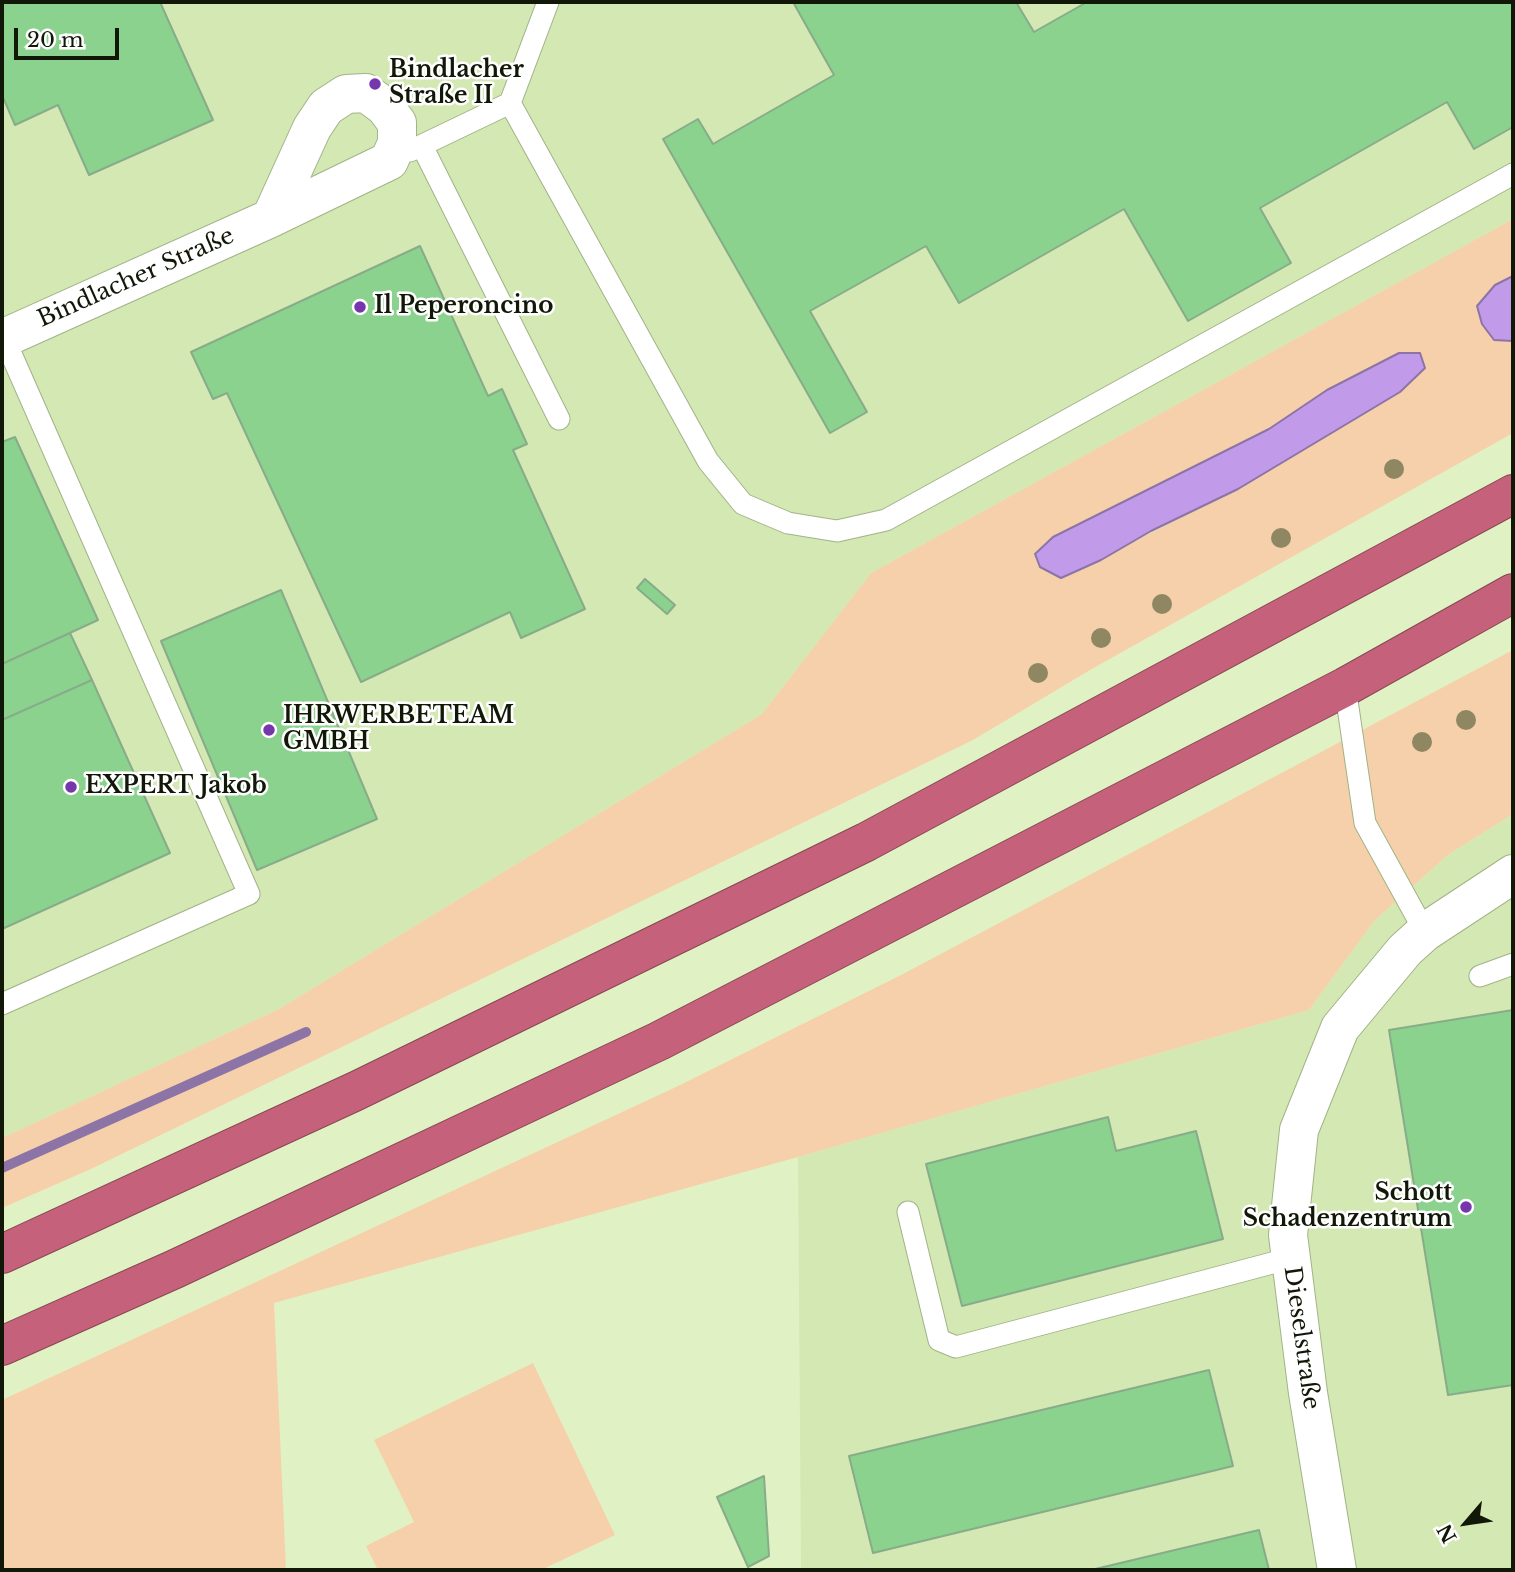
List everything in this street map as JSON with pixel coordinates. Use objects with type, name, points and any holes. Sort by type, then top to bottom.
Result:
[{"type":"highway","points":[[2,1254],[344,1097],[866,842],[1513,494]]},
{"type":"highway","points":[[2,1346],[175,1269],[659,1041],[1345,687],[1513,593]]},
{"type":"street","points":[[271,218],[312,128],[326,107],[346,94],[366,93],[385,107],[397,123],[397,143],[405,154]]},
{"type":"street","name":"Bindlacher Straße","points":[[3,339],[271,218],[405,154]]},
{"type":"street","name":"Dieselstraße","points":[[1338,1570],[1308,1393],[1288,1235],[1298,1130],[1340,1028],[1405,950],[1425,932],[1513,874]]},
{"type":"lane","points":[[548,2],[510,103],[405,154],[559,419]]},
{"type":"lane","points":[[510,103],[708,461],[744,504],[788,523],[837,531],[886,520],[1513,174]]},
{"type":"lane","points":[[2,1004],[250,894],[3,339]]},
{"type":"lane","points":[[1345,687],[1364,822],[1425,932]]},
{"type":"lane","points":[[1480,976],[1513,964]]},
{"type":"lane","points":[[908,1212],[939,1340],[956,1347],[1291,1258]]},
{"type":"shaded area","points":[[2,2],[1513,2],[1513,219],[871,573],[762,714],[279,1009],[2,1138]]},
{"type":"shaded area","points":[[1513,219],[1513,276],[1495,285],[1494,340],[1513,341],[1513,433],[1090,670],[973,740],[93,1168],[2,1208],[2,1138],[279,1009],[762,714],[871,573]],"holes":[[[1399,353],[1420,353],[1400,392],[1238,489],[1061,578],[1035,554],[1053,537],[1269,429],[1327,390]]]},
{"type":"shaded area","points":[[1513,276],[1513,341],[1494,340],[1482,324],[1477,306],[1495,285]]},
{"type":"shaded area","points":[[1399,353],[1420,353],[1425,368],[1400,392],[1238,489],[1061,578],[1040,567],[1035,554],[1053,537],[1269,429],[1327,390]]},
{"type":"shaded area","points":[[1513,650],[1513,814],[1449,854],[1374,921],[1309,1010],[798,1157],[274,1303],[286,1570],[2,1570],[2,1400],[676,1087],[903,974]]},
{"type":"shaded area","points":[[1513,814],[1513,1570],[801,1570],[798,1157],[1309,1010],[1374,921],[1449,854]]},
{"type":"shaded area","points":[[533,1363],[615,1535],[541,1570],[378,1570],[366,1546],[414,1522],[374,1440]]},
{"type":"building","points":[[2,2],[160,2],[213,120],[89,175],[58,105],[15,125],[2,95]]},
{"type":"building","points":[[793,2],[1016,2],[1034,32],[1087,2],[1513,2],[1513,127],[1474,149],[1447,102],[1260,208],[1291,263],[1188,321],[1124,209],[959,303],[926,246],[810,311],[867,412],[830,433],[663,139],[698,119],[713,144],[834,75]]},
{"type":"building","points":[[420,246],[488,396],[502,389],[527,444],[513,450],[585,609],[521,638],[510,612],[361,682],[227,393],[213,399],[191,352]]},
{"type":"building","points":[[15,437],[98,620],[2,664],[2,442]]},
{"type":"building","points":[[645,579],[675,605],[667,614],[637,588]]},
{"type":"building","name":"IHRWERBETEAM GMBH","points":[[281,590],[377,819],[257,870],[161,641]]},
{"type":"building","points":[[70,633],[92,680],[2,720],[2,664]]},
{"type":"building","name":"EXPERT Jakob","points":[[92,680],[170,853],[2,929],[2,720]]},
{"type":"building","name":"Schott Schadenzentrum","points":[[1513,1010],[1513,1385],[1448,1395],[1389,1030]]},
{"type":"building","points":[[1108,1117],[1116,1151],[1196,1131],[1223,1239],[962,1306],[926,1164]]},
{"type":"building","points":[[1209,1370],[1233,1466],[873,1553],[849,1456]]},
{"type":"building","points":[[764,1476],[769,1556],[748,1567],[717,1497]]},
{"type":"building","points":[[1259,1530],[1269,1570],[1091,1570]]},
{"type":"waterway","points":[[2,1168],[306,1032]]},
{"type":"place","name":"Bindlacher Straße II","points":[[375,84]]},
{"type":"place","name":"Il Peperoncino","points":[[360,307]]},
{"type":"place","name":"IHRWERBETEAM GMBH","points":[[269,730]]},
{"type":"place","name":"EXPERT Jakob","points":[[71,787]]},
{"type":"place","name":"Schott Schadenzentrum","points":[[1466,1207]]}]
